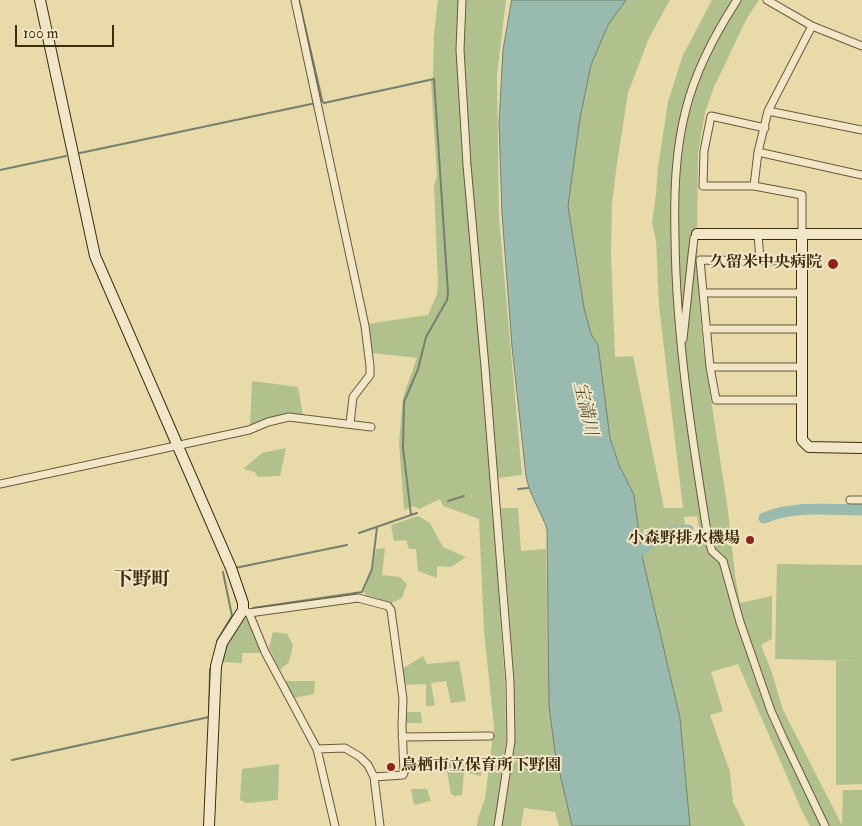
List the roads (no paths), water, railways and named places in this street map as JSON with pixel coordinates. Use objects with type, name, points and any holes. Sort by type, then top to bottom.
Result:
[{"type":"street","points":[[40,0],[95,256],[230,566],[246,611],[316,749],[335,826]]},
{"type":"street","points":[[295,0],[369,352],[370,375],[353,397],[350,424]]},
{"type":"street","points":[[462,0],[460,50],[467,166],[510,681],[510,741],[498,826]]},
{"type":"street","points":[[737,0],[705,55],[694,81],[684,120],[676,173],[675,216],[677,296],[681,340],[700,485],[712,551],[723,561],[740,622],[771,711],[825,826]]},
{"type":"street","points":[[767,0],[812,26],[862,46]]},
{"type":"street","points":[[754,186],[758,152],[768,111],[812,26]]},
{"type":"street","points":[[768,111],[862,130]]},
{"type":"street","points":[[765,128],[711,116],[704,151],[703,186],[754,186],[802,195],[801,436],[804,444],[809,447],[862,448]]},
{"type":"street","points":[[758,152],[862,175]]},
{"type":"street","points":[[681,340],[684,334],[694,238],[697,234],[862,234]]},
{"type":"street","points":[[758,234],[760,260]]},
{"type":"street","points":[[801,261],[700,260],[710,366],[716,400],[801,400]]},
{"type":"street","points":[[703,293],[801,293]]},
{"type":"street","points":[[706,328],[801,329]]},
{"type":"street","points":[[710,366],[800,367]]},
{"type":"street","points":[[0,484],[248,430],[268,422],[289,417],[370,427]]},
{"type":"street","points":[[850,500],[862,500]]},
{"type":"street","points":[[208,826],[216,666],[222,643],[246,611],[358,598],[388,606],[393,620],[402,699],[403,775],[374,777]]},
{"type":"street","points":[[402,736],[490,736]]},
{"type":"street","points":[[316,749],[345,748],[360,756],[368,765],[374,777],[380,826]]},
{"type":"water","name":"宝満川","points":[[512,0],[626,0],[608,25],[591,65],[580,118],[568,206],[584,308],[591,334],[598,345],[610,438],[619,465],[634,495],[642,556],[680,718],[690,826],[572,826],[555,752],[549,706],[547,529],[526,476],[512,347],[502,213],[499,123],[503,50]]},
{"type":"waterway","points":[[299,0],[322,100]]},
{"type":"waterway","points":[[322,101],[324,103],[434,79],[448,293],[447,300],[426,337],[418,369],[404,402],[403,448],[411,515]]},
{"type":"waterway","points":[[80,153],[316,103]]},
{"type":"waterway","points":[[0,170],[66,156]]},
{"type":"waterway","points":[[518,489],[528,488]]},
{"type":"waterway","points":[[448,501],[464,496]]},
{"type":"waterway","points":[[764,518],[787,511],[862,510]]},
{"type":"waterway","points":[[359,533],[417,513]]},
{"type":"waterway","points":[[253,608],[362,592],[372,569],[377,527]]},
{"type":"waterway","points":[[630,559],[658,537],[668,533],[688,530]]},
{"type":"waterway","points":[[235,568],[347,545]]},
{"type":"waterway","points":[[217,641],[232,616],[223,572]]},
{"type":"waterway","points":[[12,760],[209,717],[210,669]]},
{"type":"place","name":"久留米中央病院","points":[[833,264]]},
{"type":"place","name":"小森野排水機場","points":[[750,540]]},
{"type":"place","name":"鳥栖市立保育所下野園","points":[[391,767]]},
{"type":"district","name":"下野町","points":[[142,581]]}]
